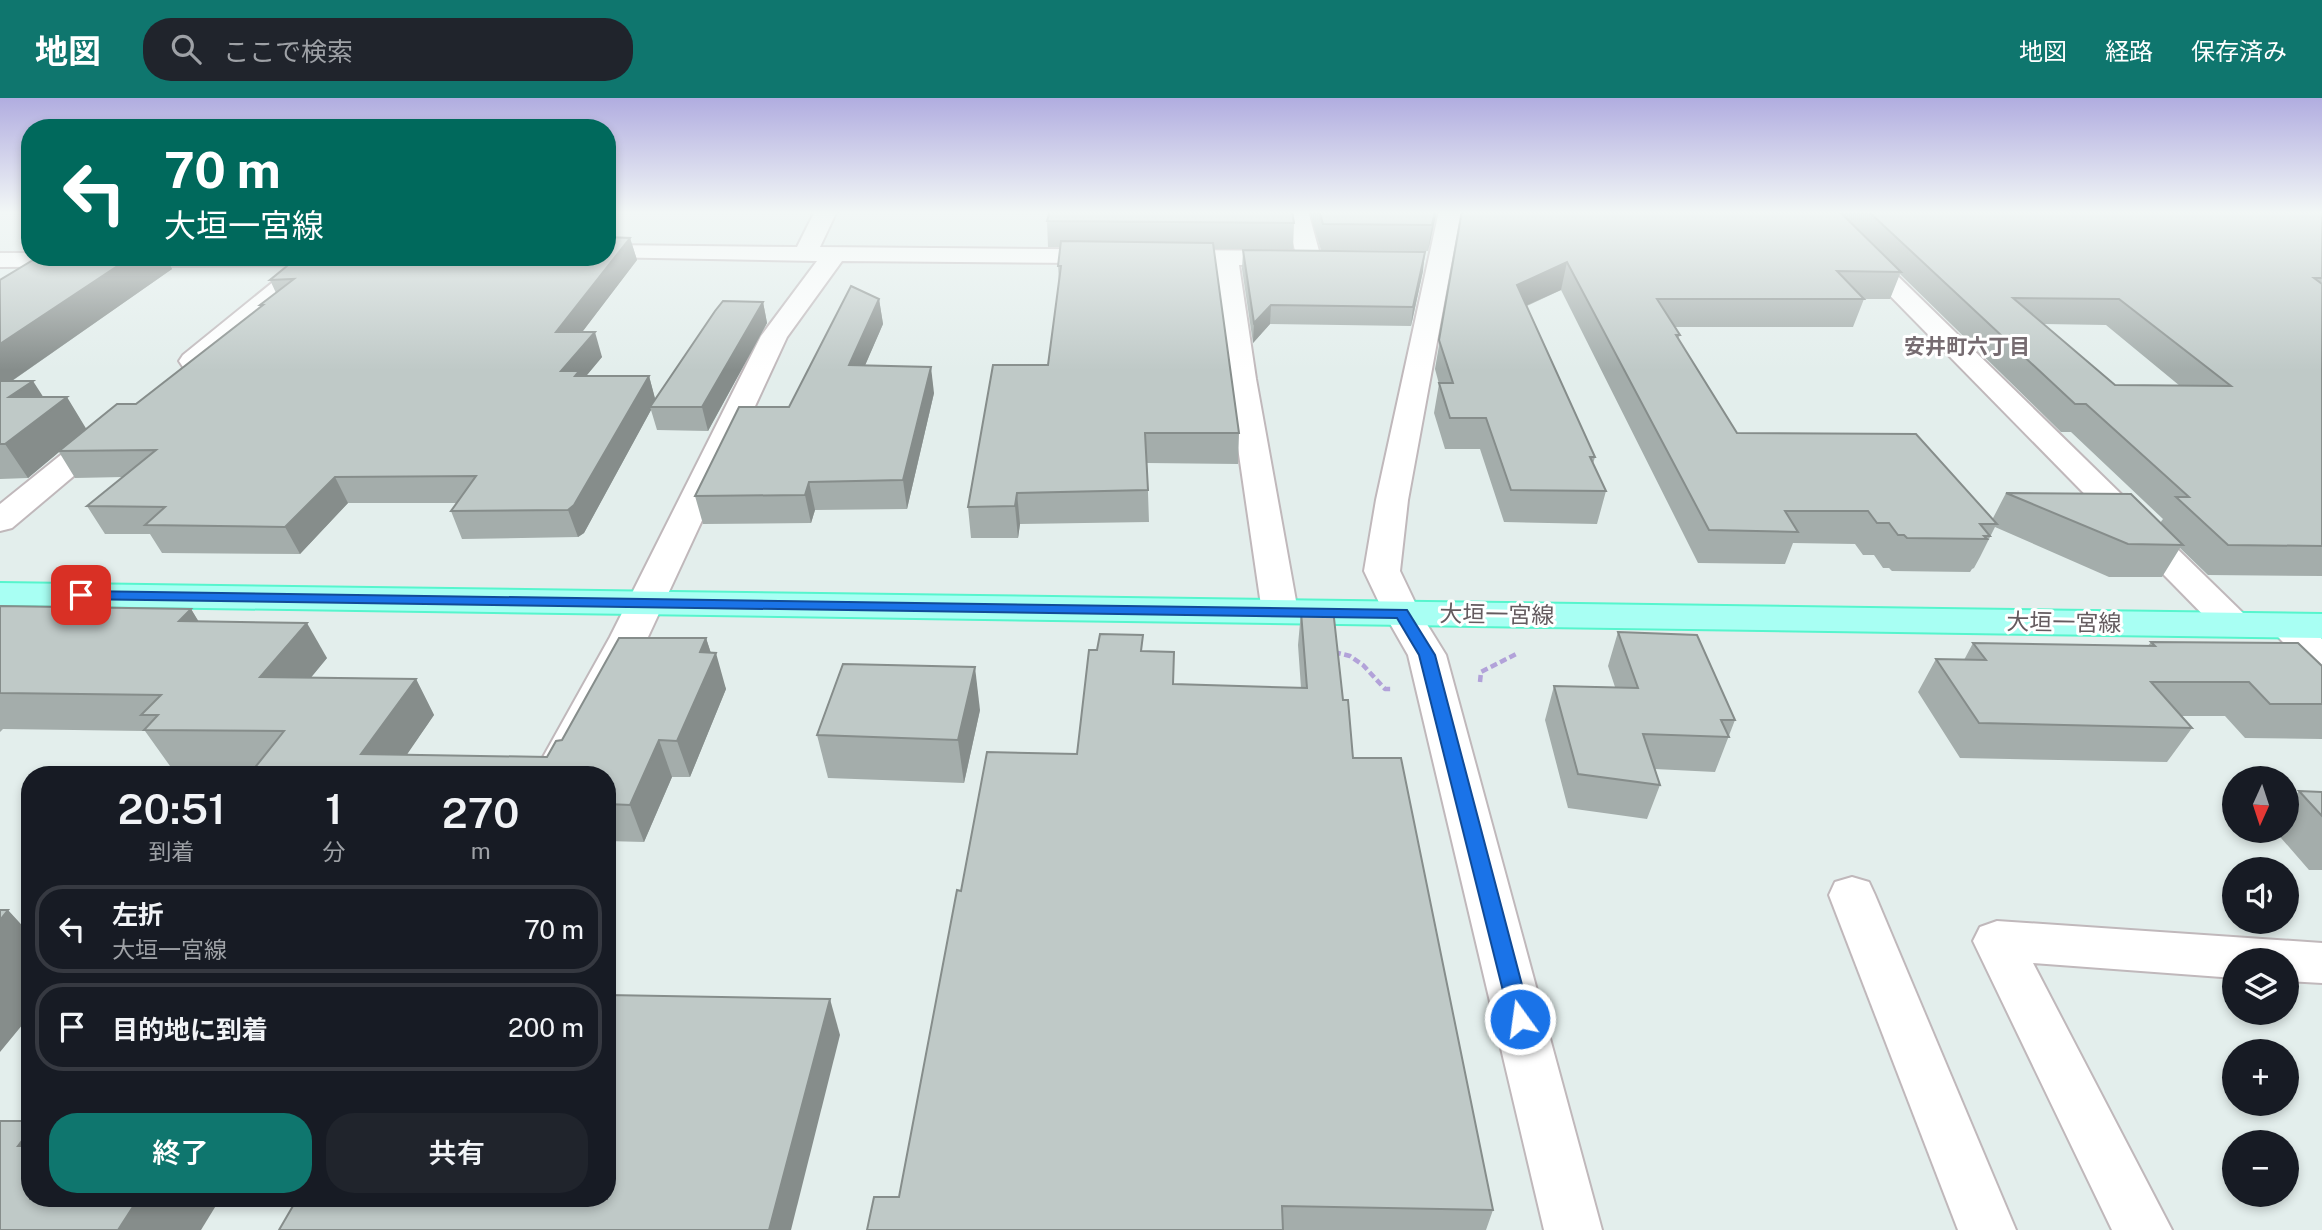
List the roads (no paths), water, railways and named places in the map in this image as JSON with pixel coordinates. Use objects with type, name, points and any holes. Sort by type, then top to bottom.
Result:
[{"type":"main road","name":"大垣一宮線","points":[[0,594],[2304,625]]},
{"type":"street","points":[[559,766],[645,604],[774,336],[814,264]]},
{"type":"street","points":[[1227,264],[1242,379],[1280,611]]},
{"type":"street","points":[[1427,264],[1382,572],[1427,655],[1437,689],[1573,1230]]},
{"type":"street","points":[[1871,264],[2233,624]]},
{"type":"street","points":[[43,280],[65,266]]},
{"type":"street","points":[[169,381],[308,266]]},
{"type":"street","points":[[0,521],[127,416]]},
{"type":"street","points":[[2304,625],[2322,660]]},
{"type":"street","points":[[1852,895],[1987,1230]]},
{"type":"street","points":[[2143,1230],[1997,941],[2222,957]]},
{"type":"street","points":[[2299,962],[2322,963]]},
{"type":"district","name":"安井町六丁目","points":[[1967,346]]}]
